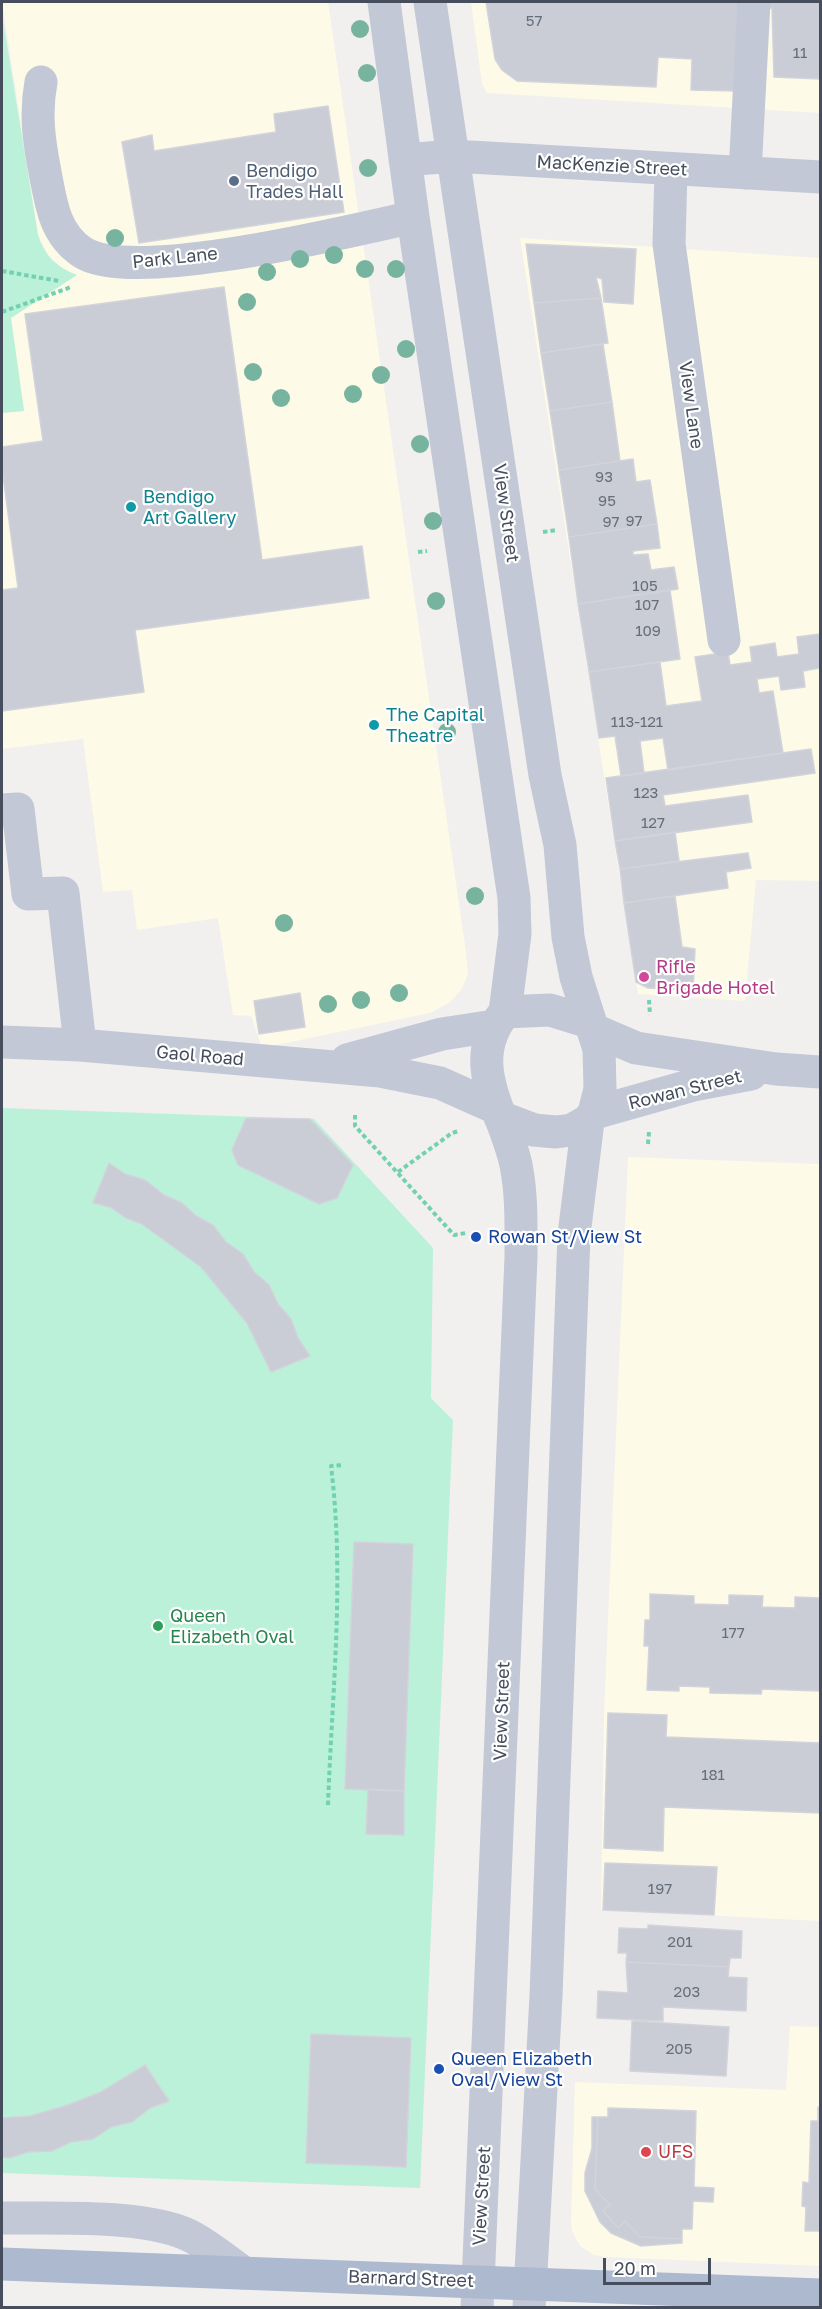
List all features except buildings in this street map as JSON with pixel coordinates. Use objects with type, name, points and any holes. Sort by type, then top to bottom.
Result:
[{"type":"main road","name":"Barnard Street","points":[[2,2264],[244,2273],[477,2295],[820,2295]]},
{"type":"street","points":[[384,2],[413,217],[514,898],[515,934],[499,1019],[487,1060],[489,1085],[498,1112],[534,1130],[556,1132],[572,1130],[591,1117]]},
{"type":"street","name":"View Street","points":[[430,2],[545,775],[560,845],[568,937],[592,1026]]},
{"type":"street","points":[[745,173],[754,2]]},
{"type":"street","name":"Park Lane","points":[[41,82],[37,115],[39,137],[58,227],[69,242],[83,253],[101,261],[152,264],[268,247],[413,217]]},
{"type":"street","name":"MacKenzie Street","points":[[405,159],[453,156],[820,177]]},
{"type":"street","name":"View Lane","points":[[671,170],[669,244],[724,640]]},
{"type":"street","points":[[2,810],[18,809],[28,894],[63,893],[80,1045]]},
{"type":"street","points":[[499,1019],[550,1010],[592,1026],[601,1070],[591,1117],[574,1235],[546,1996],[529,2295]]},
{"type":"street","name":"Gaol Road","points":[[320,1066],[499,1019]]},
{"type":"street","name":"Rowan Street","points":[[592,1026],[636,1048],[776,1069],[820,1072]]},
{"type":"street","name":"Gaol Road","points":[[2,1042],[80,1045],[380,1071],[440,1083],[498,1112]]},
{"type":"street","name":"Rowan Street","points":[[591,1117],[693,1085],[776,1069]]},
{"type":"street","name":"View Street","points":[[477,2295],[521,1257],[520,1188],[516,1163],[498,1112]]},
{"type":"street","points":[[2,2218],[121,2221],[170,2229],[193,2238],[244,2273]]},
{"type":"path","points":[[2,312],[78,284]]},
{"type":"path","points":[[355,1115],[356,1126],[454,1235],[465,1233]]},
{"type":"path","points":[[398,1172],[411,1160],[452,1133],[470,1129]]},
{"type":"path","points":[[328,1805],[338,1600],[336,1506],[331,1466],[344,1465]]},
{"type":"shaded area","points":[[2,2],[328,2],[466,952],[468,975],[461,990],[449,1003],[430,1013],[262,1048],[251,1016],[233,1015],[218,918],[137,930],[132,890],[103,892],[83,739],[2,749],[2,413],[24,410],[11,318],[76,275],[67,272],[49,257],[38,235]]},
{"type":"shaded area","points":[[471,2],[820,2],[820,113],[487,93],[482,84]]},
{"type":"shaded area","points":[[520,238],[820,258],[820,881],[756,880],[745,1001],[638,994]]},
{"type":"shaded area","points":[[628,1157],[820,1164],[820,1921],[601,1910],[604,1712]]},
{"type":"shaded area","points":[[790,2026],[820,2027],[820,2266],[605,2257],[594,2255],[580,2246],[572,2231],[571,2220],[575,2082],[786,2090]]},
{"type":"green space","points":[[2,14],[38,235],[52,260],[63,269],[77,275],[11,318],[24,411],[2,413]]},
{"type":"green space","points":[[2,1108],[314,1119],[433,1248],[431,1398],[453,1420],[420,2188],[2,2173]]},
{"type":"place","name":"Bendigo Trades Hall","points":[[234,181]]},
{"type":"place","name":"Bendigo Art Gallery","points":[[131,507]]},
{"type":"place","name":"The Capital Theatre","points":[[374,725]]},
{"type":"place","name":"Rifle Brigade Hotel","points":[[644,977]]},
{"type":"place","name":"Rowan St/View St","points":[[476,1237]]},
{"type":"place","name":"Queen Elizabeth Oval","points":[[158,1626]]},
{"type":"place","name":"Queen Elizabeth Oval/View St","points":[[439,2069]]},
{"type":"place","name":"UFS","points":[[646,2152]]}]
